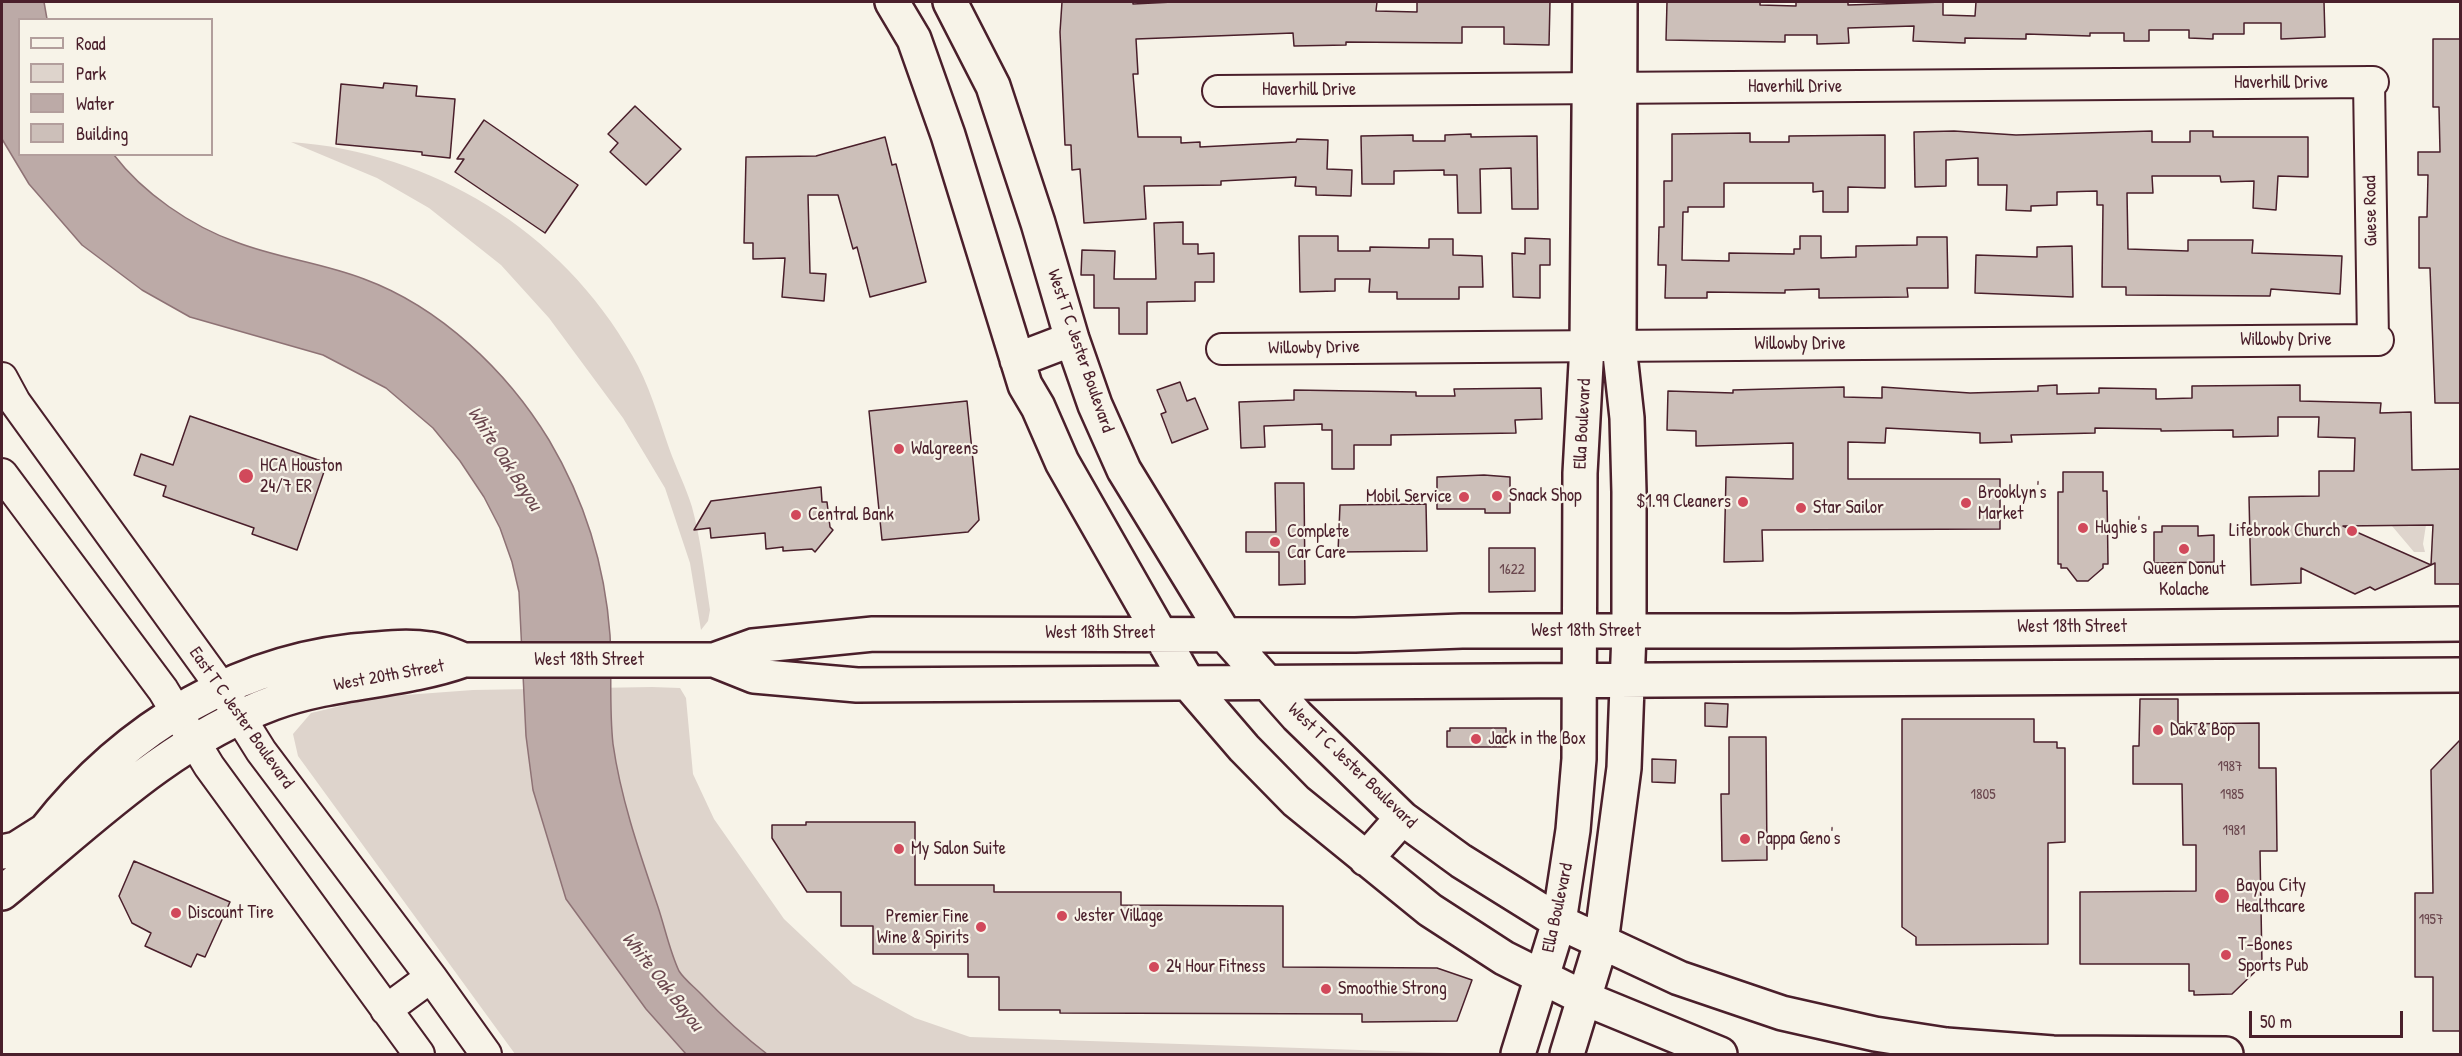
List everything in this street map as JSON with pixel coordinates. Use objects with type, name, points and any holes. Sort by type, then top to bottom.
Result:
[{"type":"main road","points":[[892,2],[914,39],[948,135],[1025,385],[1038,407],[1062,462],[1188,683],[1244,748],[1296,801],[1430,910],[1542,979],[1720,1054]]},
{"type":"main road","name":"West T C Jester Boulevard","points":[[950,2],[993,86],[1072,339],[1095,405],[1124,470],[1225,635],[1266,683],[1402,818],[1461,861],[1559,922],[1679,978],[1730,997],[1828,1025],[1946,1045],[2053,1054],[2226,1054]]},
{"type":"main road","name":"Ella Boulevard","points":[[1568,1054],[1601,943],[1624,768],[1628,680],[1627,418],[1619,345],[1604,88],[1590,2]]},
{"type":"main road","name":"Ella Boulevard","points":[[1518,1054],[1559,922],[1573,830],[1579,759],[1580,473],[1587,345],[1604,88],[1620,2]]},
{"type":"main road","points":[[1017,360],[1072,339]]},
{"type":"main road","name":"West 18th Street","points":[[470,660],[714,660],[753,646],[873,634],[1158,632],[1225,635],[2460,624]]},
{"type":"main road","points":[[2261,626],[2261,677]]},
{"type":"main road","points":[[1997,679],[1998,628]]},
{"type":"main road","name":"West 20th Street","points":[[2,892],[46,830],[105,766],[149,729],[221,687],[311,656],[372,649],[431,649],[470,660]]},
{"type":"main road","name":"West 20th Street","points":[[2,892],[107,804],[170,756],[240,718],[275,702],[326,687],[431,672],[470,660]]},
{"type":"main road","name":"West 18th Street","points":[[714,660],[754,676],[857,685],[2460,675]]},
{"type":"main road","points":[[1366,859],[1402,818]]},
{"type":"main road","points":[[2,852],[16,849],[46,830]]},
{"type":"street","name":"Haverhill Drive","points":[[1218,91],[2371,82]]},
{"type":"street","name":"Guese Road","points":[[2371,82],[2375,340]]},
{"type":"street","name":"Willowby Drive","points":[[1222,349],[2375,340]]},
{"type":"street","name":"East T C Jester Boulevard","points":[[2,378],[15,402],[221,687],[261,751],[486,1054]]},
{"type":"street","points":[[2,474],[163,690],[194,742],[419,1054]]},
{"type":"street","points":[[386,1010],[431,977]]},
{"type":"green space","points":[[291,142],[343,149],[394,162],[442,181],[488,206],[531,236],[569,271],[603,311],[632,355],[643,377],[692,507],[710,610],[708,621],[701,630],[690,563],[665,488],[623,418],[549,318],[501,265],[429,208],[377,178]]},
{"type":"green space","points":[[2426,525],[2423,544],[2425,552],[2414,552],[2392,526]]},
{"type":"green space","points":[[680,688],[686,698],[693,774],[714,819],[784,919],[853,984],[915,1018],[970,1037],[1480,1054],[515,1054],[298,756],[293,734],[311,713],[378,697],[473,690]]},
{"type":"water","name":"White Oak Bayou","points":[[2,2],[44,2],[47,18],[18,18],[18,156],[115,156],[153,195],[202,227],[252,248],[348,273],[392,291],[419,306],[469,344],[513,390],[532,414],[561,462],[573,486],[591,534],[603,584],[610,635],[612,730],[616,765],[632,827],[673,956],[679,971],[686,980],[732,1025],[767,1054],[686,1054],[646,1009],[566,899],[533,790],[526,736],[519,592],[512,562],[500,528],[484,497],[460,461],[433,428],[386,388],[323,355],[190,317],[142,290],[82,245],[29,184],[2,139]]},
{"type":"building","points":[[1062,2],[1133,2],[1133,4],[1377,2],[1376,11],[1417,12],[1417,2],[1550,2],[1549,45],[1504,44],[1504,27],[1462,27],[1462,43],[1346,42],[1346,45],[1294,46],[1293,33],[1136,39],[1138,74],[1133,74],[1138,137],[1181,137],[1181,143],[1200,142],[1200,147],[1296,142],[1297,139],[1328,140],[1327,169],[1352,170],[1351,196],[1316,195],[1316,187],[1295,186],[1296,177],[1221,181],[1221,185],[1144,186],[1146,219],[1084,223],[1080,169],[1072,170],[1071,145],[1065,145],[1060,32]]},
{"type":"building","points":[[1667,2],[1760,2],[1760,5],[1796,6],[1796,2],[1848,2],[1848,5],[1943,2],[1943,15],[1975,16],[1976,2],[2324,2],[2325,37],[2281,39],[2281,23],[2244,23],[2244,34],[2213,34],[2213,39],[2189,38],[2189,30],[2149,30],[2149,41],[2124,41],[2124,33],[2090,33],[2090,36],[2026,34],[2026,39],[1965,38],[1965,43],[1913,41],[1914,26],[1848,28],[1849,43],[1817,44],[1817,35],[1785,35],[1785,42],[1666,40]]},
{"type":"building","points":[[2433,39],[2460,39],[2460,403],[2435,403],[2430,268],[2419,268],[2419,217],[2427,217],[2428,175],[2418,175],[2418,152],[2440,152],[2439,107],[2433,107]]},
{"type":"building","points":[[384,83],[417,86],[416,96],[455,99],[450,158],[422,155],[422,152],[336,144],[341,84],[383,88]]},
{"type":"building","points":[[635,106],[681,149],[646,185],[610,152],[618,143],[608,134]]},
{"type":"building","points":[[484,120],[578,185],[545,233],[455,172],[464,159],[457,159]]},
{"type":"building","points":[[1954,131],[2016,135],[2152,131],[2152,142],[2190,142],[2190,131],[2213,131],[2213,137],[2308,137],[2308,177],[2278,176],[2276,210],[2253,208],[2254,181],[2221,182],[2220,176],[2152,176],[2153,193],[2127,193],[2128,249],[2188,251],[2188,240],[2253,240],[2252,253],[2342,256],[2340,294],[2271,289],[2270,296],[2126,295],[2126,287],[2102,287],[2103,205],[2097,205],[2097,191],[2057,192],[2057,205],[2031,206],[2031,211],[2006,210],[2007,185],[1978,185],[1978,158],[1946,160],[1946,186],[1915,187],[1914,132]]},
{"type":"building","points":[[1750,133],[1750,142],[1789,142],[1789,136],[1885,135],[1885,188],[1848,187],[1848,212],[1823,212],[1823,191],[1813,192],[1813,183],[1724,183],[1724,207],[1688,207],[1688,212],[1683,212],[1682,260],[1729,261],[1729,253],[1794,254],[1794,249],[1800,249],[1800,236],[1821,236],[1821,258],[1856,257],[1856,246],[1917,245],[1917,237],[1947,237],[1948,288],[1907,288],[1908,297],[1819,298],[1819,289],[1785,290],[1785,293],[1707,292],[1707,298],[1665,298],[1666,265],[1658,265],[1659,227],[1664,227],[1664,181],[1672,181],[1672,134]]},
{"type":"building","points":[[1471,134],[1471,137],[1537,136],[1538,209],[1512,209],[1511,168],[1480,169],[1481,213],[1458,213],[1457,175],[1444,175],[1444,170],[1394,171],[1394,184],[1362,184],[1361,136],[1413,135],[1413,141],[1445,141],[1445,135]]},
{"type":"building","points":[[885,137],[892,165],[896,164],[926,282],[870,297],[857,247],[853,249],[838,195],[808,195],[810,273],[826,274],[824,301],[782,297],[785,258],[753,259],[753,243],[744,243],[746,157],[816,156]]},
{"type":"building","points":[[1183,222],[1183,244],[1198,244],[1198,254],[1214,253],[1214,282],[1195,282],[1195,301],[1147,302],[1147,334],[1119,334],[1119,308],[1094,308],[1094,275],[1081,275],[1082,250],[1115,251],[1114,279],[1156,279],[1154,223]]},
{"type":"building","points":[[1299,236],[1338,236],[1338,251],[1370,251],[1370,247],[1429,248],[1429,239],[1453,239],[1453,255],[1482,256],[1483,287],[1459,287],[1459,299],[1397,299],[1397,292],[1369,292],[1370,279],[1335,279],[1335,291],[1300,292]]},
{"type":"building","points":[[1525,238],[1550,239],[1550,265],[1540,265],[1540,298],[1513,297],[1512,253],[1525,254]]},
{"type":"building","points":[[2072,246],[2073,297],[1975,293],[1976,255],[2037,257],[2037,247]]},
{"type":"building","points":[[1180,382],[1187,401],[1195,398],[1208,429],[1172,443],[1161,414],[1166,412],[1157,390]]},
{"type":"building","points":[[2057,385],[2057,394],[2099,393],[2099,388],[2156,389],[2156,399],[2192,398],[2192,386],[2300,385],[2300,401],[2381,403],[2380,413],[2411,412],[2412,470],[2460,469],[2460,584],[2435,584],[2435,563],[2431,565],[2375,590],[2370,587],[2355,594],[2301,568],[2301,583],[2251,585],[2249,497],[2319,496],[2319,471],[2354,471],[2355,438],[2318,437],[2319,417],[2278,417],[2278,436],[2233,437],[2233,430],[2161,431],[2161,429],[2095,428],[2095,433],[2011,435],[2012,442],[1980,443],[1980,433],[1886,428],[1885,443],[1848,442],[1848,479],[2000,479],[2000,529],[1762,530],[1763,561],[1724,562],[1726,477],[1793,479],[1793,443],[1696,446],[1696,431],[1667,430],[1668,391],[1733,393],[1733,390],[1844,387],[1844,397],[1882,398],[1882,387],[1970,393],[2038,391],[2038,386]],"holes":[[[2433,525],[2431,565],[2343,526]]]},
{"type":"building","points":[[1541,388],[1542,419],[1515,420],[1516,433],[1391,435],[1391,445],[1354,445],[1354,469],[1332,469],[1332,430],[1322,430],[1322,424],[1264,426],[1265,447],[1241,448],[1239,402],[1294,400],[1294,390],[1416,392],[1416,396],[1455,396],[1454,389]]},
{"type":"building","name":"Walgreens","points":[[967,401],[979,520],[968,532],[882,540],[869,411]]},
{"type":"building","name":"HCA Houston 24/7 ER","points":[[190,416],[327,463],[297,550],[252,534],[254,528],[163,496],[166,486],[134,475],[141,454],[173,465]]},
{"type":"building","name":"Hughie's","points":[[2063,472],[2103,472],[2103,491],[2107,491],[2108,564],[2103,564],[2103,568],[2088,581],[2077,581],[2067,568],[2061,568],[2061,564],[2058,564],[2058,492],[2063,492]]},
{"type":"building","points":[[1484,475],[1510,477],[1510,513],[1485,513],[1485,509],[1437,509],[1437,477]]},
{"type":"building","name":"Complete Car Care","points":[[1275,483],[1304,483],[1305,584],[1279,585],[1279,552],[1246,552],[1246,532],[1276,532]]},
{"type":"building","name":"Central Bank","points":[[821,487],[822,502],[827,502],[830,527],[833,530],[815,552],[812,549],[783,551],[783,547],[766,549],[765,533],[711,538],[710,528],[694,530],[711,501]]},
{"type":"building","points":[[1426,504],[1427,551],[1338,552],[1340,505]]},
{"type":"building","name":"Queen Donut Kolache","points":[[2162,526],[2198,526],[2198,536],[2214,535],[2214,562],[2154,563],[2154,532],[2162,532]]},
{"type":"building","points":[[1489,548],[1535,548],[1535,591],[1489,592]]},
{"type":"building","points":[[2140,699],[2178,699],[2178,724],[2259,723],[2259,768],[2276,768],[2277,851],[2260,851],[2262,965],[2232,994],[2194,995],[2194,991],[2189,991],[2189,964],[2080,964],[2080,892],[2196,891],[2196,845],[2183,845],[2182,784],[2133,784],[2133,746],[2139,746]]},
{"type":"building","points":[[1705,703],[1728,704],[1727,727],[1705,726]]},
{"type":"building","points":[[1902,719],[2034,719],[2034,742],[2057,742],[2057,748],[2065,748],[2065,842],[2048,843],[2048,944],[1916,945],[1916,937],[1902,927]]},
{"type":"building","name":"Jack in the Box","points":[[1450,728],[1506,728],[1506,747],[1447,747],[1447,731],[1450,731]]},
{"type":"building","points":[[1729,737],[1766,737],[1767,860],[1722,861],[1721,794],[1729,794]]},
{"type":"building","points":[[2460,740],[2460,1031],[2433,1031],[2433,977],[2415,977],[2415,893],[2433,893],[2431,770]]},
{"type":"building","points":[[1652,759],[1676,760],[1675,783],[1652,782]]},
{"type":"building","name":"Jester Village","points":[[806,822],[915,822],[915,885],[994,885],[994,892],[1121,892],[1121,905],[1283,906],[1283,967],[1437,968],[1472,980],[1457,1021],[1362,1022],[1362,1014],[1060,1013],[1060,1010],[999,1010],[999,977],[968,977],[968,954],[873,954],[873,926],[841,926],[841,892],[807,892],[772,838],[772,825],[806,825]]},
{"type":"building","name":"Discount Tire","points":[[134,861],[230,902],[205,957],[197,954],[191,967],[145,946],[151,933],[132,923],[119,896]]},
{"type":"place","name":"Walgreens","points":[[899,449]]},
{"type":"place","name":"HCA Houston 24/7 ER","points":[[246,476]]},
{"type":"place","name":"Snack Shop","points":[[1497,496]]},
{"type":"place","name":"Mobil Service","points":[[1464,497]]},
{"type":"place","name":"$1.99 Cleaners","points":[[1743,502]]},
{"type":"place","name":"Brooklyn's Market","points":[[1966,503]]},
{"type":"place","name":"Star Sailor","points":[[1801,508]]},
{"type":"place","name":"Central Bank","points":[[796,515]]},
{"type":"place","name":"Hughie's","points":[[2083,528]]},
{"type":"place","name":"Lifebrook Church","points":[[2352,531]]},
{"type":"place","name":"Complete Car Care","points":[[1275,542]]},
{"type":"place","name":"Queen Donut Kolache","points":[[2184,549]]},
{"type":"place","name":"Dak & Bop","points":[[2158,730]]},
{"type":"place","name":"Jack in the Box","points":[[1476,739]]},
{"type":"place","name":"Pappa Geno's","points":[[1745,839]]},
{"type":"place","name":"My Salon Suite","points":[[899,849]]},
{"type":"place","name":"Bayou City Healthcare","points":[[2222,896]]},
{"type":"place","name":"Discount Tire","points":[[176,913]]},
{"type":"place","name":"Jester Village","points":[[1062,916]]},
{"type":"place","name":"Premier Fine Wine & Spirits","points":[[981,927]]},
{"type":"place","name":"T-Bones Sports Pub","points":[[2226,955]]},
{"type":"place","name":"24 Hour Fitness","points":[[1154,967]]},
{"type":"place","name":"Smoothie Strong","points":[[1326,989]]}]
